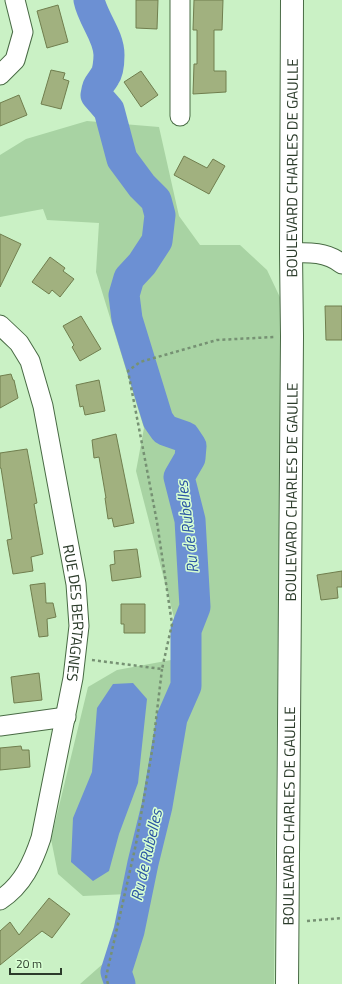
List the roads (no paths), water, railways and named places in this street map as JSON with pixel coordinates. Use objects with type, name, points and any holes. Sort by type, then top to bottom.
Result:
[{"type":"street","points":[[0,75],[15,60],[23,32],[15,0]]},
{"type":"street","points":[[180,0],[180,116]]},
{"type":"street","name":"BOULEVARD CHARLES DE GAULLE","points":[[286,984],[292,336],[292,0]]},
{"type":"street","points":[[291,253],[324,254],[342,264]]},
{"type":"street","name":"RUE DES BERTAGNES","points":[[0,325],[19,343],[30,361],[43,406],[76,584],[79,626],[66,717],[41,838],[33,862],[18,884],[0,900]]},
{"type":"street","points":[[0,726],[66,717]]},
{"type":"water","points":[[133,683],[147,699],[138,783],[119,834],[109,871],[93,881],[71,862],[73,818],[92,772],[97,708],[113,684]]},
{"type":"waterway","name":"Ru de Rubelles","points":[[89,0],[104,34],[109,55],[107,72],[98,86],[96,95],[109,110],[122,159],[142,186],[156,200],[160,215],[157,241],[142,264],[129,278],[124,295],[127,319],[158,420],[165,430],[185,437],[191,446],[190,458],[179,477],[190,520],[195,607],[186,630],[186,686],[172,718],[157,806],[143,863],[129,931],[116,972],[120,984]]}]
